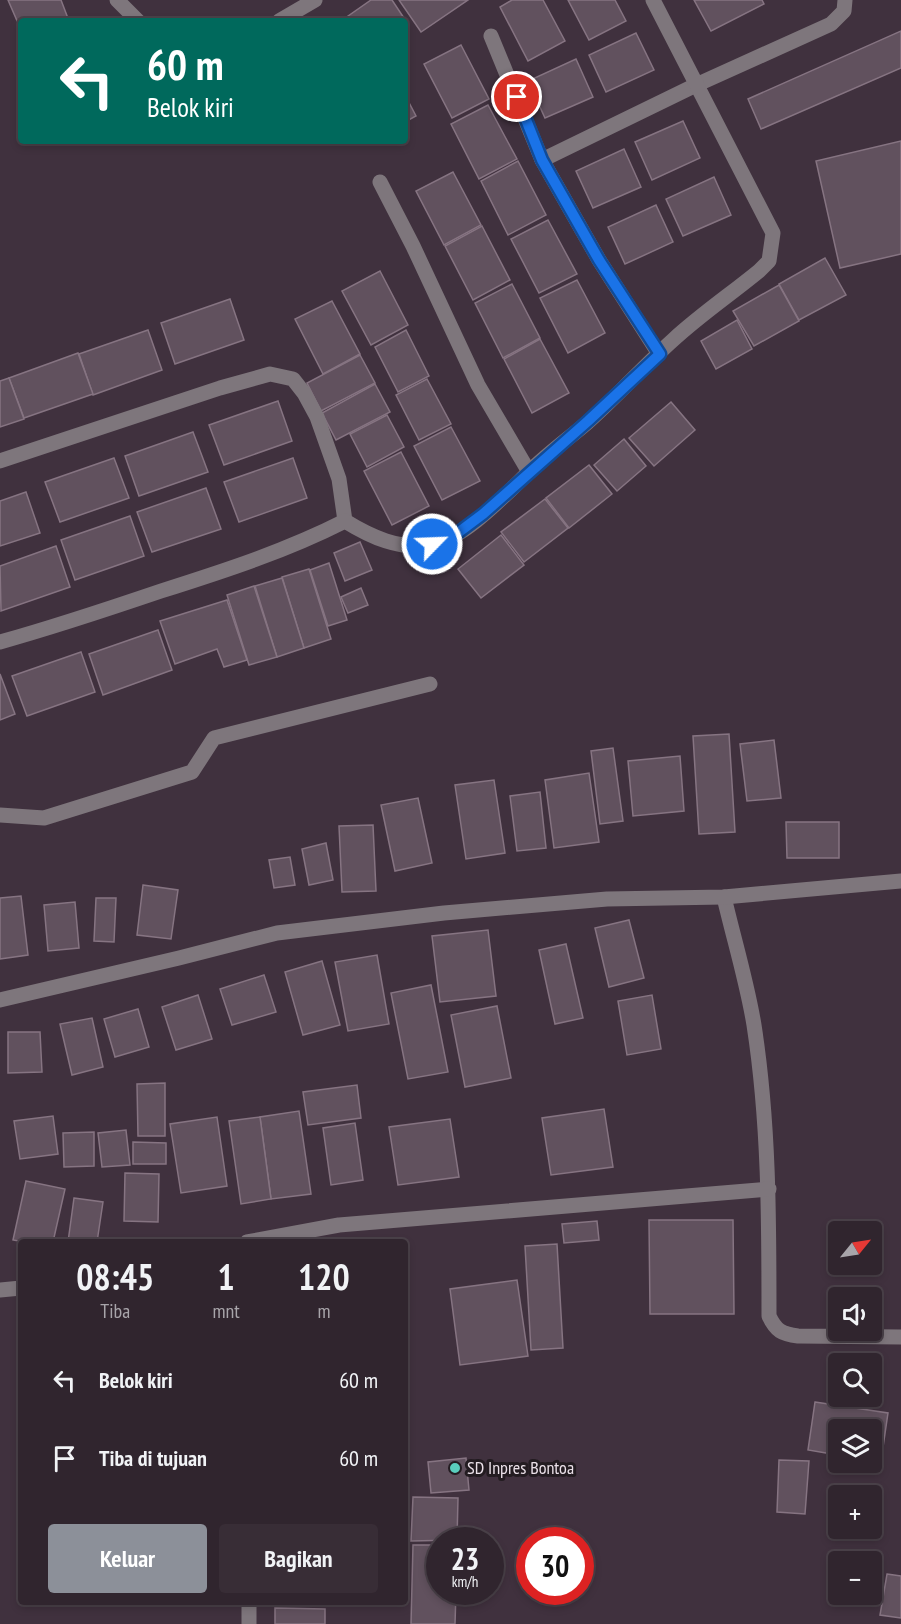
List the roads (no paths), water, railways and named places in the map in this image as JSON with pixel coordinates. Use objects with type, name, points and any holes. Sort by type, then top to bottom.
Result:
[{"type":"street","points":[[117,0],[135,18]]},
{"type":"street","points":[[284,18],[315,0]]},
{"type":"street","points":[[0,461],[220,388],[270,374],[293,379],[304,393],[317,417],[339,479],[345,521],[367,535],[391,543],[432,544],[455,535],[511,490],[673,340],[769,261],[773,233],[653,0]]},
{"type":"street","points":[[542,160],[696,85],[831,24],[844,11],[845,0]]},
{"type":"street","points":[[491,36],[542,160],[599,260],[660,354]]},
{"type":"street","points":[[380,182],[413,246],[478,385],[529,472]]},
{"type":"street","points":[[0,642],[229,569],[306,541],[345,521]]},
{"type":"street","points":[[0,815],[44,818],[192,772],[214,738],[430,684]]},
{"type":"street","points":[[0,1000],[277,933],[444,913],[607,899],[724,897],[901,881]]},
{"type":"street","points":[[724,897],[754,1026],[765,1120],[769,1189],[769,1316],[774,1327],[782,1334],[809,1337],[901,1336]]},
{"type":"street","points":[[264,1239],[339,1225],[769,1189]]},
{"type":"street","points":[[0,1290],[18,1288]]},
{"type":"street","points":[[249,1605],[249,1624]]},
{"type":"place","name":"SD Inpres Bontoa","points":[[455,1468]]}]
